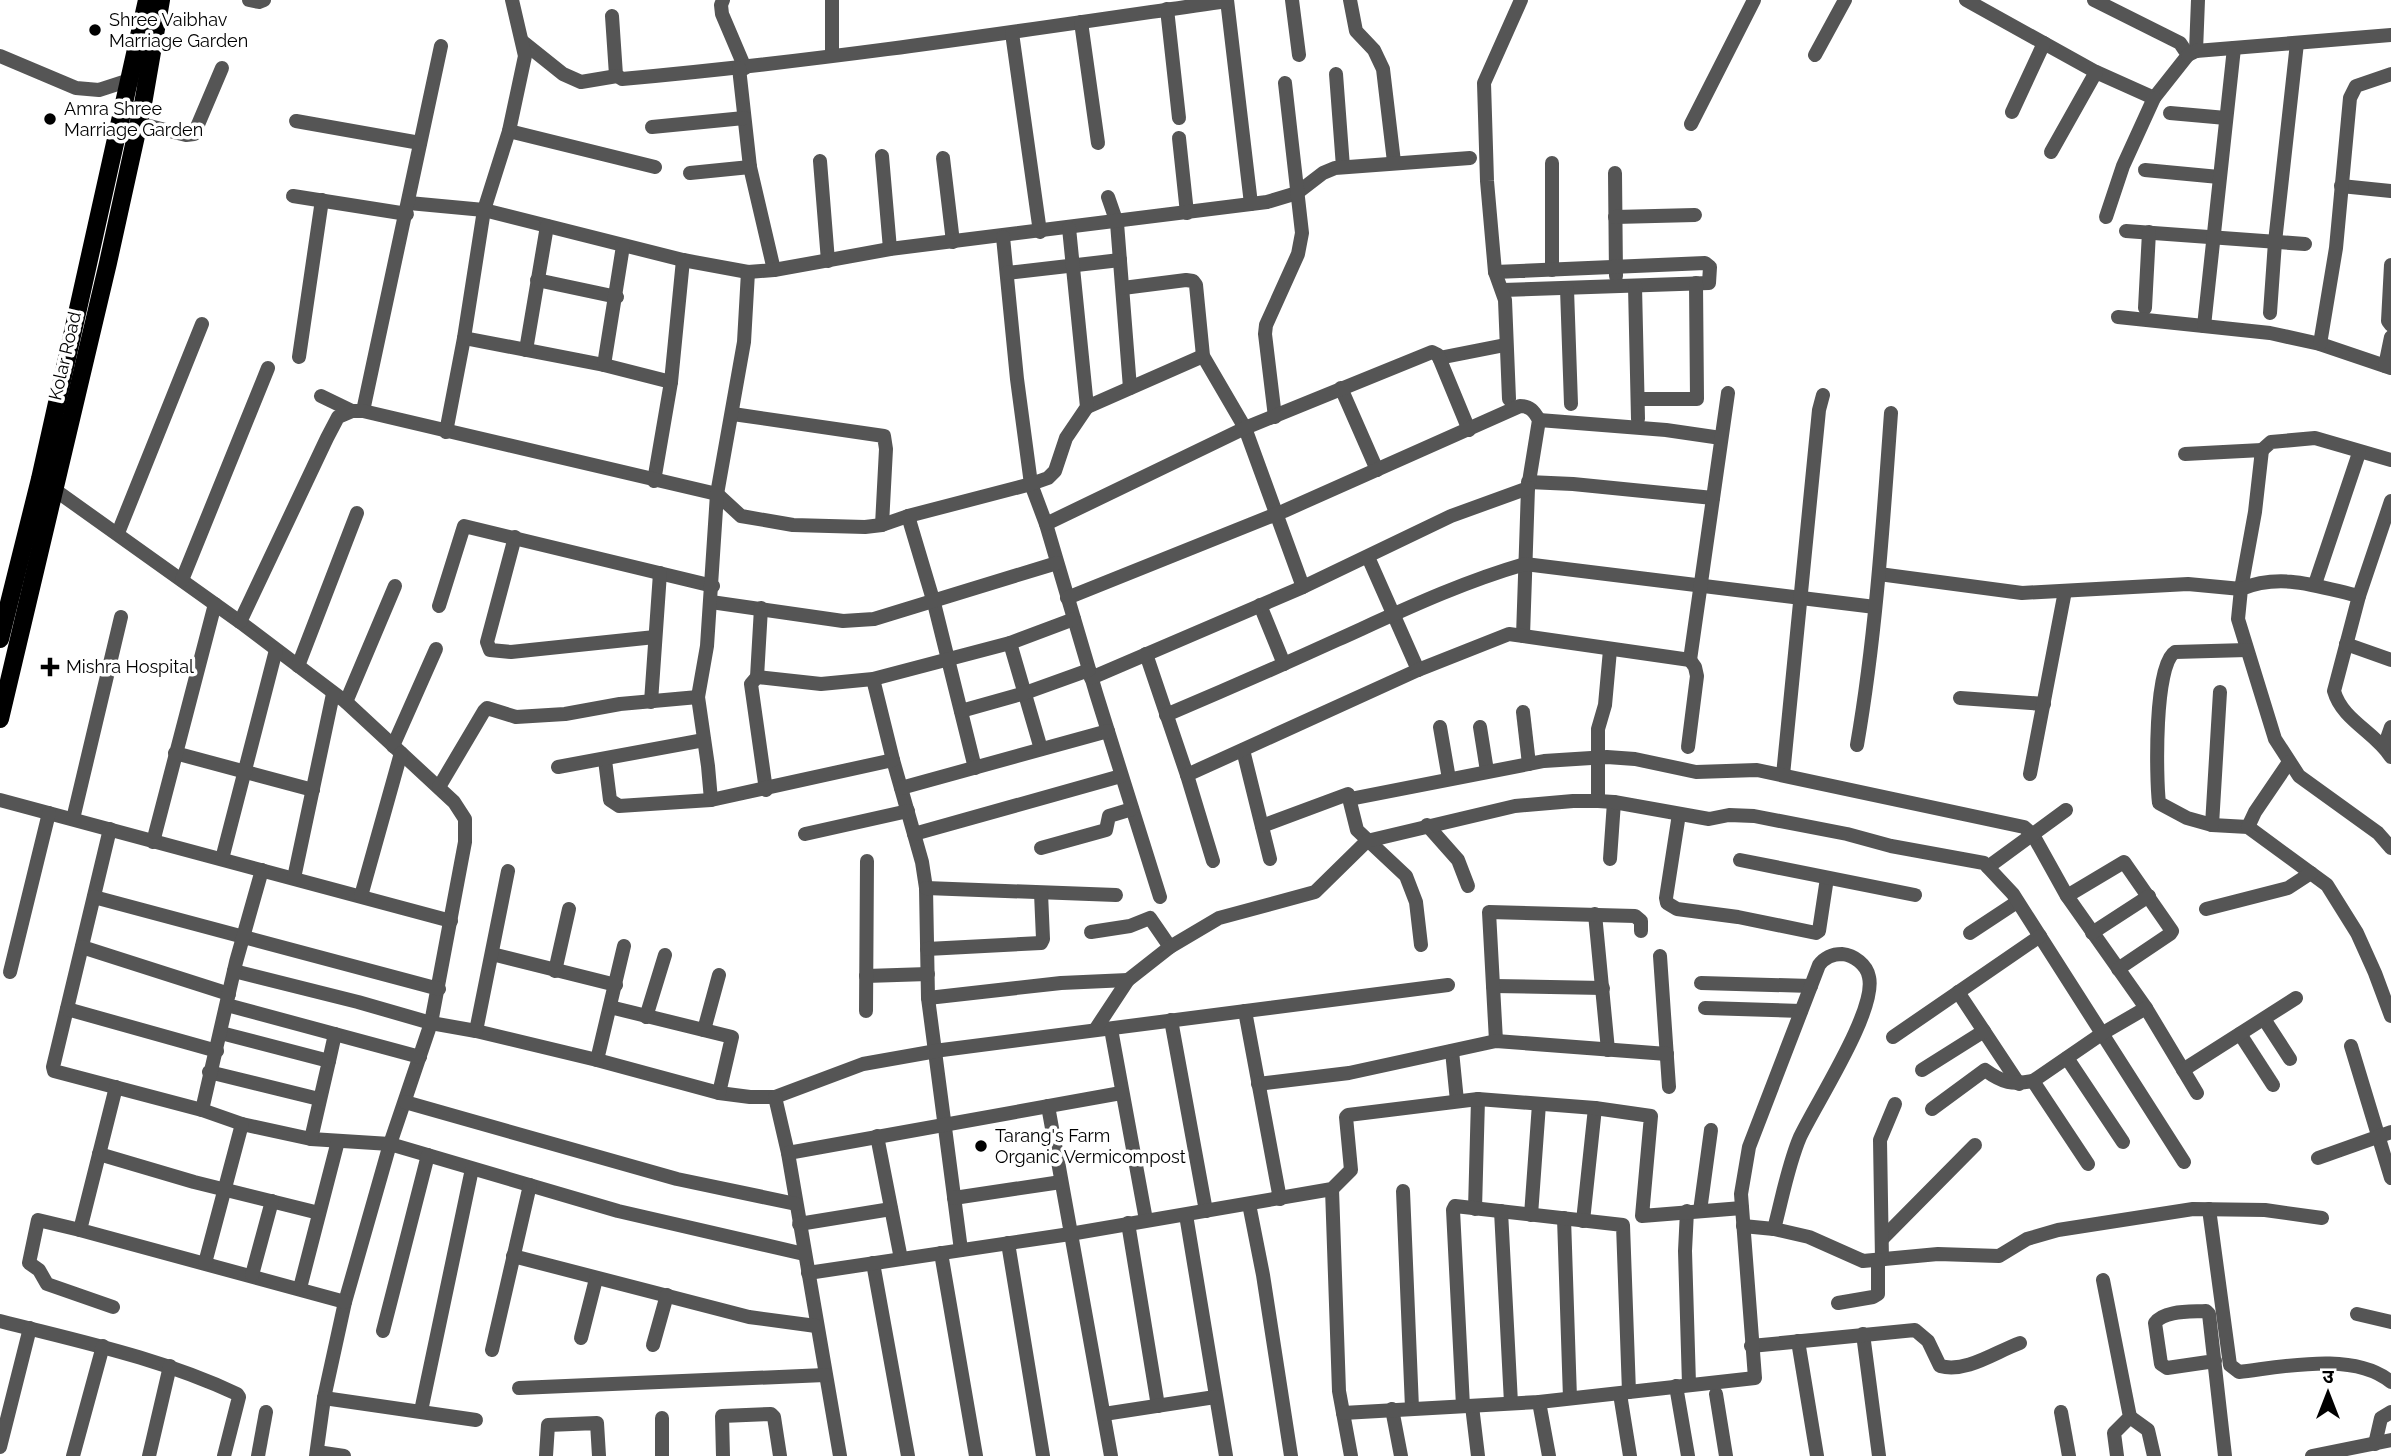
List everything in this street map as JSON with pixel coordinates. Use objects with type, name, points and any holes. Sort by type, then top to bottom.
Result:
[{"type":"main road","name":"Kolar Road","points":[[0,719],[146,0]]},
{"type":"main road","name":"Kolar Road","points":[[0,639],[47,484],[139,124],[161,0]]},
{"type":"street","points":[[249,0],[264,0]]},
{"type":"street","points":[[446,432],[484,210],[509,131],[524,62],[523,42],[512,0]]},
{"type":"street","points":[[723,0],[722,14],[742,68],[750,167],[774,270]]},
{"type":"street","points":[[832,0],[832,54]]},
{"type":"street","points":[[523,42],[563,74],[581,82],[617,76],[622,79],[742,68],[832,54],[1012,33],[1227,0],[1251,204]]},
{"type":"street","points":[[1292,0],[1299,55]]},
{"type":"street","points":[[1350,0],[1356,31],[1380,58],[1383,69],[1394,162]]},
{"type":"street","points":[[1508,399],[1503,289],[1495,272],[1486,169],[1483,83],[1521,0]]},
{"type":"street","points":[[1691,124],[1754,0]]},
{"type":"street","points":[[1815,55],[1845,0]]},
{"type":"street","points":[[1966,0],[2096,72],[2154,98]]},
{"type":"street","points":[[2094,0],[2180,43],[2192,53],[2391,35]]},
{"type":"street","points":[[2106,217],[2123,166],[2154,98],[2192,53],[2198,0]]},
{"type":"street","points":[[1167,9],[1179,118]]},
{"type":"street","points":[[612,16],[617,76]]},
{"type":"street","points":[[1081,22],[1098,143]]},
{"type":"street","points":[[1012,33],[1040,232]]},
{"type":"street","points":[[2012,112],[2044,43]]},
{"type":"street","points":[[2270,313],[2297,43]]},
{"type":"street","points":[[358,411],[408,208],[441,46]]},
{"type":"street","points":[[2204,326],[2234,48]]},
{"type":"street","points":[[0,56],[76,88],[99,90],[148,75]]},
{"type":"street","points":[[121,119],[186,135],[194,134],[222,68]]},
{"type":"street","points":[[2051,152],[2096,72]]},
{"type":"street","points":[[1336,74],[1343,167]]},
{"type":"street","points":[[2320,344],[2336,248],[2350,98],[2356,86],[2391,74]]},
{"type":"street","points":[[1275,416],[1266,325],[1298,254],[1301,233],[1285,83]]},
{"type":"street","points":[[2170,113],[2226,118]]},
{"type":"street","points":[[652,127],[744,118]]},
{"type":"street","points":[[296,121],[420,143]]},
{"type":"street","points":[[509,131],[655,167]]},
{"type":"street","points":[[1179,138],[1187,213]]},
{"type":"street","points":[[882,156],[890,249]]},
{"type":"street","points":[[943,158],[953,242]]},
{"type":"street","points":[[293,196],[408,208],[484,210],[623,246],[748,272],[774,270],[890,249],[1117,223],[1267,202],[1297,194],[1323,173],[1343,167],[1470,158]]},
{"type":"street","points":[[820,161],[828,261]]},
{"type":"street","points":[[1552,163],[1552,270]]},
{"type":"street","points":[[690,173],[750,167]]},
{"type":"street","points":[[2146,170],[2219,177]]},
{"type":"street","points":[[1615,173],[1616,286]]},
{"type":"street","points":[[2341,186],[2391,191]]},
{"type":"street","points":[[1108,197],[1117,223],[1130,388]]},
{"type":"street","points":[[299,357],[322,200]]},
{"type":"street","points":[[1615,217],[1695,215]]},
{"type":"street","points":[[526,349],[547,226]]},
{"type":"street","points":[[1069,228],[1087,407]]},
{"type":"street","points":[[2126,231],[2305,244]]},
{"type":"street","points":[[2145,308],[2149,232]]},
{"type":"street","points":[[1003,237],[1031,484],[1046,524],[1160,897]]},
{"type":"street","points":[[604,365],[623,246]]},
{"type":"street","points":[[654,481],[671,382],[683,260]]},
{"type":"street","points":[[1007,273],[1120,260]]},
{"type":"street","points":[[1495,272],[1709,264],[1709,283],[1503,289]]},
{"type":"street","points":[[2391,265],[2388,321],[2391,325]]},
{"type":"street","points":[[711,800],[698,698],[713,586],[718,494],[744,342],[748,272]]},
{"type":"street","points":[[537,280],[617,296]]},
{"type":"street","points":[[1123,288],[1186,280],[1193,281],[1196,285],[1203,356],[1245,428],[1303,587]]},
{"type":"street","points":[[1638,399],[1697,399],[1696,283]]},
{"type":"street","points":[[1634,286],[1638,419]]},
{"type":"street","points":[[1567,289],[1570,404]]},
{"type":"street","points":[[2118,317],[2270,333],[2320,344],[2388,367],[2391,337]]},
{"type":"street","points":[[118,533],[202,324]]},
{"type":"street","points":[[464,338],[604,365],[671,382]]},
{"type":"street","points":[[1439,358],[1505,345]]},
{"type":"street","points":[[1046,524],[1245,428],[1432,352],[1439,358],[1469,430]]},
{"type":"street","points":[[321,396],[358,411],[718,494],[741,516],[793,525],[864,527],[882,525],[1048,478],[1055,471],[1066,438],[1087,407],[1203,356]]},
{"type":"street","points":[[182,580],[268,368]]},
{"type":"street","points":[[1342,388],[1377,470]]},
{"type":"street","points":[[1688,747],[1697,676],[1690,660],[1728,393]]},
{"type":"street","points":[[1783,775],[1819,410],[1823,395]]},
{"type":"street","points":[[1067,598],[1277,514],[1520,406],[1527,406],[1539,420],[1528,485],[1523,636]]},
{"type":"street","points":[[240,622],[337,420],[358,411]]},
{"type":"street","points":[[1857,745],[1867,686],[1879,574],[1891,413]]},
{"type":"street","points":[[733,414],[884,436],[886,449],[882,525]]},
{"type":"street","points":[[1539,420],[1666,430],[1721,438]]},
{"type":"street","points":[[2185,454],[2262,450],[2271,442],[2315,438],[2359,453],[2363,451],[2391,460]]},
{"type":"street","points":[[2262,450],[2238,619],[2275,739],[2299,776],[2378,833],[2391,848]]},
{"type":"street","points":[[2315,584],[2359,453]]},
{"type":"street","points":[[47,484],[118,533],[346,702],[439,787],[454,802],[465,819],[465,842],[431,1023],[390,1144],[345,1302],[324,1398],[316,1454],[344,1456]]},
{"type":"street","points":[[961,711],[1090,674],[1146,654],[1303,587],[1451,516],[1528,485],[1573,484],[1713,498]]},
{"type":"street","points":[[2388,752],[2348,715],[2337,701],[2334,691],[2359,596],[2386,535],[2391,502]]},
{"type":"street","points":[[298,666],[357,513]]},
{"type":"street","points":[[908,516],[934,603],[975,768]]},
{"type":"street","points":[[439,606],[464,526],[713,586]]},
{"type":"street","points":[[515,537],[487,642],[490,650],[511,652],[655,638]]},
{"type":"street","points":[[1368,557],[1418,670]]},
{"type":"street","points":[[711,602],[843,621],[874,619],[934,603],[1057,563]]},
{"type":"street","points":[[1166,715],[1393,613],[1480,577],[1525,564],[1875,607]]},
{"type":"street","points":[[651,702],[660,573]]},
{"type":"street","points":[[1879,574],[2022,593],[2188,584],[2241,589],[2256,582],[2289,580],[2359,596]]},
{"type":"street","points":[[346,702],[395,586]]},
{"type":"street","points":[[2030,774],[2065,591]]},
{"type":"street","points":[[153,842],[215,604]]},
{"type":"street","points":[[1260,605],[1284,664]]},
{"type":"street","points":[[761,608],[757,677],[751,684],[766,790]]},
{"type":"street","points":[[73,819],[121,617]]},
{"type":"street","points":[[757,677],[821,684],[873,679],[1010,643],[1074,619]]},
{"type":"street","points":[[1188,775],[1418,670],[1509,634],[1690,660]]},
{"type":"street","points":[[1010,643],[1041,749]]},
{"type":"street","points":[[2346,644],[2391,660]]},
{"type":"street","points":[[361,896],[397,749],[436,649]]},
{"type":"street","points":[[222,859],[276,650]]},
{"type":"street","points":[[1598,801],[1598,729],[1605,705],[1611,650]]},
{"type":"street","points":[[2247,650],[2175,652],[2168,659],[2161,682],[2156,778],[2159,803],[2187,818],[2212,825],[2248,827],[2327,885],[2357,933],[2391,1016]]},
{"type":"street","points":[[1146,654],[1188,775],[1213,861]]},
{"type":"street","points":[[873,679],[922,862],[926,888],[928,998],[961,1250]]},
{"type":"street","points":[[2212,825],[2220,692]]},
{"type":"street","points":[[294,878],[333,694]]},
{"type":"street","points":[[439,787],[487,708],[516,717],[565,714],[620,704],[698,698]]},
{"type":"street","points":[[1960,698],[2044,704]]},
{"type":"street","points":[[1523,712],[1529,764]]},
{"type":"street","points":[[1479,726],[1487,771]]},
{"type":"street","points":[[1440,727],[1449,779]]},
{"type":"street","points":[[2388,752],[2391,727]]},
{"type":"street","points":[[901,788],[1108,731]]},
{"type":"street","points":[[558,767],[704,740]]},
{"type":"street","points":[[1242,750],[1270,859]]},
{"type":"street","points":[[175,753],[313,790]]},
{"type":"street","points":[[1350,799],[1487,771],[1573,758],[1598,757],[1635,759],[1696,772],[1757,769],[2020,826],[2033,835],[2067,896],[2146,1008],[2197,1093]]},
{"type":"street","points":[[605,760],[610,800],[619,806],[711,800],[893,760]]},
{"type":"street","points":[[2248,827],[2289,762]]},
{"type":"street","points":[[914,834],[1121,776]]},
{"type":"street","points":[[1262,827],[1346,794],[1350,799],[1357,830],[1406,876],[1416,902],[1421,945]]},
{"type":"street","points":[[0,800],[451,921]]},
{"type":"street","points":[[1095,1030],[1128,980],[1176,944],[1219,918],[1315,892],[1367,841],[1515,806],[1598,801],[1709,820],[1728,815],[1754,816],[1984,863],[2017,902],[2040,936],[2185,1162]]},
{"type":"street","points":[[1610,859],[1614,802]]},
{"type":"street","points":[[1041,848],[1106,830],[1109,816],[1132,808]]},
{"type":"street","points":[[1988,867],[2066,810]]},
{"type":"street","points":[[805,834],[908,811]]},
{"type":"street","points":[[10,972],[50,813]]},
{"type":"street","points":[[1679,814],[1666,898],[1667,903],[1677,909],[1738,917],[1815,933],[1819,931],[1827,878]]},
{"type":"street","points":[[1427,825],[1458,860],[1468,886]]},
{"type":"street","points":[[110,829],[53,1070],[202,1110],[242,1124],[311,1139],[390,1144],[618,1211],[804,1254]]},
{"type":"street","points":[[1740,860],[1915,895]]},
{"type":"street","points":[[866,1011],[867,861]]},
{"type":"street","points":[[2067,896],[2124,862],[2149,896],[2172,931],[2118,969]]},
{"type":"street","points":[[202,1110],[233,971],[262,870]]},
{"type":"street","points":[[476,1031],[508,872]]},
{"type":"street","points":[[2206,909],[2288,888],[2311,873]]},
{"type":"street","points":[[926,888],[1116,895]]},
{"type":"street","points":[[927,949],[1041,943],[1041,893]]},
{"type":"street","points":[[2092,933],[2149,896]]},
{"type":"street","points":[[94,897],[439,989]]},
{"type":"street","points":[[1970,933],[2017,902]]},
{"type":"street","points":[[555,971],[569,909]]},
{"type":"street","points":[[1496,1041],[1489,912],[1634,916],[1641,921],[1641,931]]},
{"type":"street","points":[[1595,914],[1608,1050]]},
{"type":"street","points":[[1091,932],[1130,926],[1150,918],[1176,944]]},
{"type":"street","points":[[1893,1037],[2040,936]]},
{"type":"street","points":[[597,1060],[624,946]]},
{"type":"street","points":[[82,947],[228,1000],[335,1034],[420,1057]]},
{"type":"street","points":[[492,954],[615,985]]},
{"type":"street","points":[[646,1017],[665,955]]},
{"type":"street","points":[[1343,1413],[1539,1402],[1755,1378],[1741,1194],[1751,1140],[1819,965],[1832,955],[1848,955],[1865,967],[1869,977],[1866,1005],[1799,1139],[1774,1229]]},
{"type":"street","points":[[1660,956],[1669,1087]]},
{"type":"street","points":[[233,971],[431,1023],[597,1060],[719,1093],[750,1097],[775,1097],[863,1064],[935,1051],[1448,985]]},
{"type":"street","points":[[866,976],[928,974]]},
{"type":"street","points":[[704,1030],[719,975]]},
{"type":"street","points":[[928,998],[1061,982],[1128,980]]},
{"type":"street","points":[[1701,982],[1811,986]]},
{"type":"street","points":[[1493,986],[1603,988]]},
{"type":"street","points":[[1958,992],[1984,1031],[2088,1164]]},
{"type":"street","points":[[2183,1070],[2296,998]]},
{"type":"street","points":[[610,1007],[732,1037],[719,1093]]},
{"type":"street","points":[[1705,1008],[1801,1011]]},
{"type":"street","points":[[1932,1109],[1985,1070],[1997,1078],[2026,1082],[2146,1008]]},
{"type":"street","points":[[67,1009],[216,1051]]},
{"type":"street","points":[[1245,1011],[1280,1199]]},
{"type":"street","points":[[2264,1019],[2290,1059]]},
{"type":"street","points":[[1171,1020],[1206,1211]]},
{"type":"street","points":[[1111,1029],[1146,1220]]},
{"type":"street","points":[[1922,1070],[1984,1031]]},
{"type":"street","points":[[221,1032],[328,1061]]},
{"type":"street","points":[[311,1139],[335,1034]]},
{"type":"street","points":[[2240,1034],[2273,1085]]},
{"type":"street","points":[[1258,1084],[1349,1073],[1496,1041],[1667,1054]]},
{"type":"street","points":[[2351,1046],[2386,1134],[2391,1178]]},
{"type":"street","points":[[1452,1051],[1457,1101]]},
{"type":"street","points":[[2067,1058],[2123,1142]]},
{"type":"street","points":[[209,1072],[319,1099]]},
{"type":"street","points":[[80,1230],[116,1087]]},
{"type":"street","points":[[788,1153],[1122,1093]]},
{"type":"street","points":[[775,1097],[788,1153],[816,1326],[841,1456]]},
{"type":"street","points":[[808,1273],[1070,1234],[1332,1189],[1351,1170],[1346,1117],[1348,1115],[1479,1099],[1595,1108],[1651,1116],[1642,1216],[1742,1208]]},
{"type":"street","points":[[1475,1209],[1479,1099]]},
{"type":"street","points":[[405,1102],[677,1179],[796,1204]]},
{"type":"street","points":[[1531,1215],[1539,1104]]},
{"type":"street","points":[[1838,1303],[1878,1294],[1882,1239],[1880,1140],[1895,1104]]},
{"type":"street","points":[[1048,1106],[1111,1456]]},
{"type":"street","points":[[1583,1221],[1595,1108]]},
{"type":"street","points":[[205,1263],[242,1124]]},
{"type":"street","points":[[1688,1456],[1683,1385],[1685,1251],[1711,1130]]},
{"type":"street","points":[[2318,1158],[2386,1134]]},
{"type":"street","points":[[877,1136],[901,1259]]},
{"type":"street","points":[[300,1288],[338,1140]]},
{"type":"street","points":[[1882,1239],[1975,1145]]},
{"type":"street","points":[[99,1154],[194,1182],[320,1213]]},
{"type":"street","points":[[383,1331],[428,1154]]},
{"type":"street","points":[[421,1411],[472,1168]]},
{"type":"street","points":[[954,1198],[1061,1182]]},
{"type":"street","points":[[492,1350],[530,1185]]},
{"type":"street","points":[[1332,1189],[1339,1391],[1351,1456]]},
{"type":"street","points":[[1403,1191],[1412,1408]]},
{"type":"street","points":[[252,1275],[272,1201]]},
{"type":"street","points":[[1249,1204],[1263,1275],[1290,1456]]},
{"type":"street","points":[[1478,1456],[1467,1406],[1453,1210],[1455,1206],[1623,1225],[1625,1393],[1630,1456]]},
{"type":"street","points":[[799,1224],[891,1209]]},
{"type":"street","points":[[1743,1226],[1810,1237],[1863,1261],[1938,1254],[1999,1256],[2027,1240],[2058,1230],[2209,1209],[2265,1210],[2322,1218]]},
{"type":"street","points":[[2209,1209],[2230,1365],[2233,1370],[2239,1372],[2338,1364],[2361,1366],[2391,1382]]},
{"type":"street","points":[[1501,1212],[1511,1403]]},
{"type":"street","points":[[1186,1214],[1226,1456]]},
{"type":"street","points":[[1564,1219],[1570,1398]]},
{"type":"street","points":[[113,1307],[47,1284],[39,1270],[29,1263],[38,1220],[345,1302]]},
{"type":"street","points":[[1128,1223],[1158,1406]]},
{"type":"street","points":[[1009,1243],[1044,1456]]},
{"type":"street","points":[[941,1253],[976,1456]]},
{"type":"street","points":[[513,1256],[748,1317],[816,1326]]},
{"type":"street","points":[[873,1263],[908,1456]]},
{"type":"street","points":[[581,1338],[596,1279]]},
{"type":"street","points":[[2103,1280],[2130,1417],[2148,1430],[2154,1456]]},
{"type":"street","points":[[653,1345],[667,1295]]},
{"type":"street","points":[[2215,1362],[2167,1368],[2161,1364],[2155,1323],[2157,1319],[2165,1315],[2206,1311],[2210,1314],[2225,1456]]},
{"type":"street","points":[[2357,1314],[2391,1322]]},
{"type":"street","points":[[0,1321],[103,1346],[170,1366],[197,1375],[239,1395],[224,1456]]},
{"type":"street","points":[[0,1447],[30,1328]]},
{"type":"street","points":[[1751,1346],[1915,1330],[1928,1341],[1940,1366],[1954,1368],[1989,1357],[2020,1343]]},
{"type":"street","points":[[1863,1334],[1878,1456]]},
{"type":"street","points":[[1798,1341],[1816,1456]]},
{"type":"street","points":[[73,1456],[103,1346]]},
{"type":"street","points":[[149,1456],[170,1366]]},
{"type":"street","points":[[519,1388],[825,1375]]},
{"type":"street","points":[[1716,1394],[1726,1456]]},
{"type":"street","points":[[1104,1414],[1215,1397]]},
{"type":"street","points":[[324,1398],[477,1420]]},
{"type":"street","points":[[1539,1402],[1549,1456]]},
{"type":"street","points":[[1392,1409],[1401,1456]]},
{"type":"street","points":[[258,1456],[266,1412]]},
{"type":"street","points":[[2060,1412],[2069,1456]]},
{"type":"street","points":[[2375,1444],[2381,1418],[2391,1412]]},
{"type":"street","points":[[723,1456],[722,1416],[759,1414],[771,1414],[774,1417],[779,1456]]},
{"type":"street","points":[[2118,1456],[2114,1433],[2130,1417]]},
{"type":"street","points":[[662,1418],[662,1456]]},
{"type":"street","points":[[546,1456],[548,1424],[597,1423],[599,1456]]},
{"type":"street","points":[[2312,1456],[2391,1440]]},
{"type":"place","name":"Shree Vaibhav Marriage Garden","points":[[95,30]]},
{"type":"place","name":"Amra Shree Marriage Garden","points":[[50,119]]},
{"type":"place","name":"Mishra Hospital","points":[[50,667]]},
{"type":"place","name":"Tarang's Farm Organic Vermicompost","points":[[981,1146]]}]
